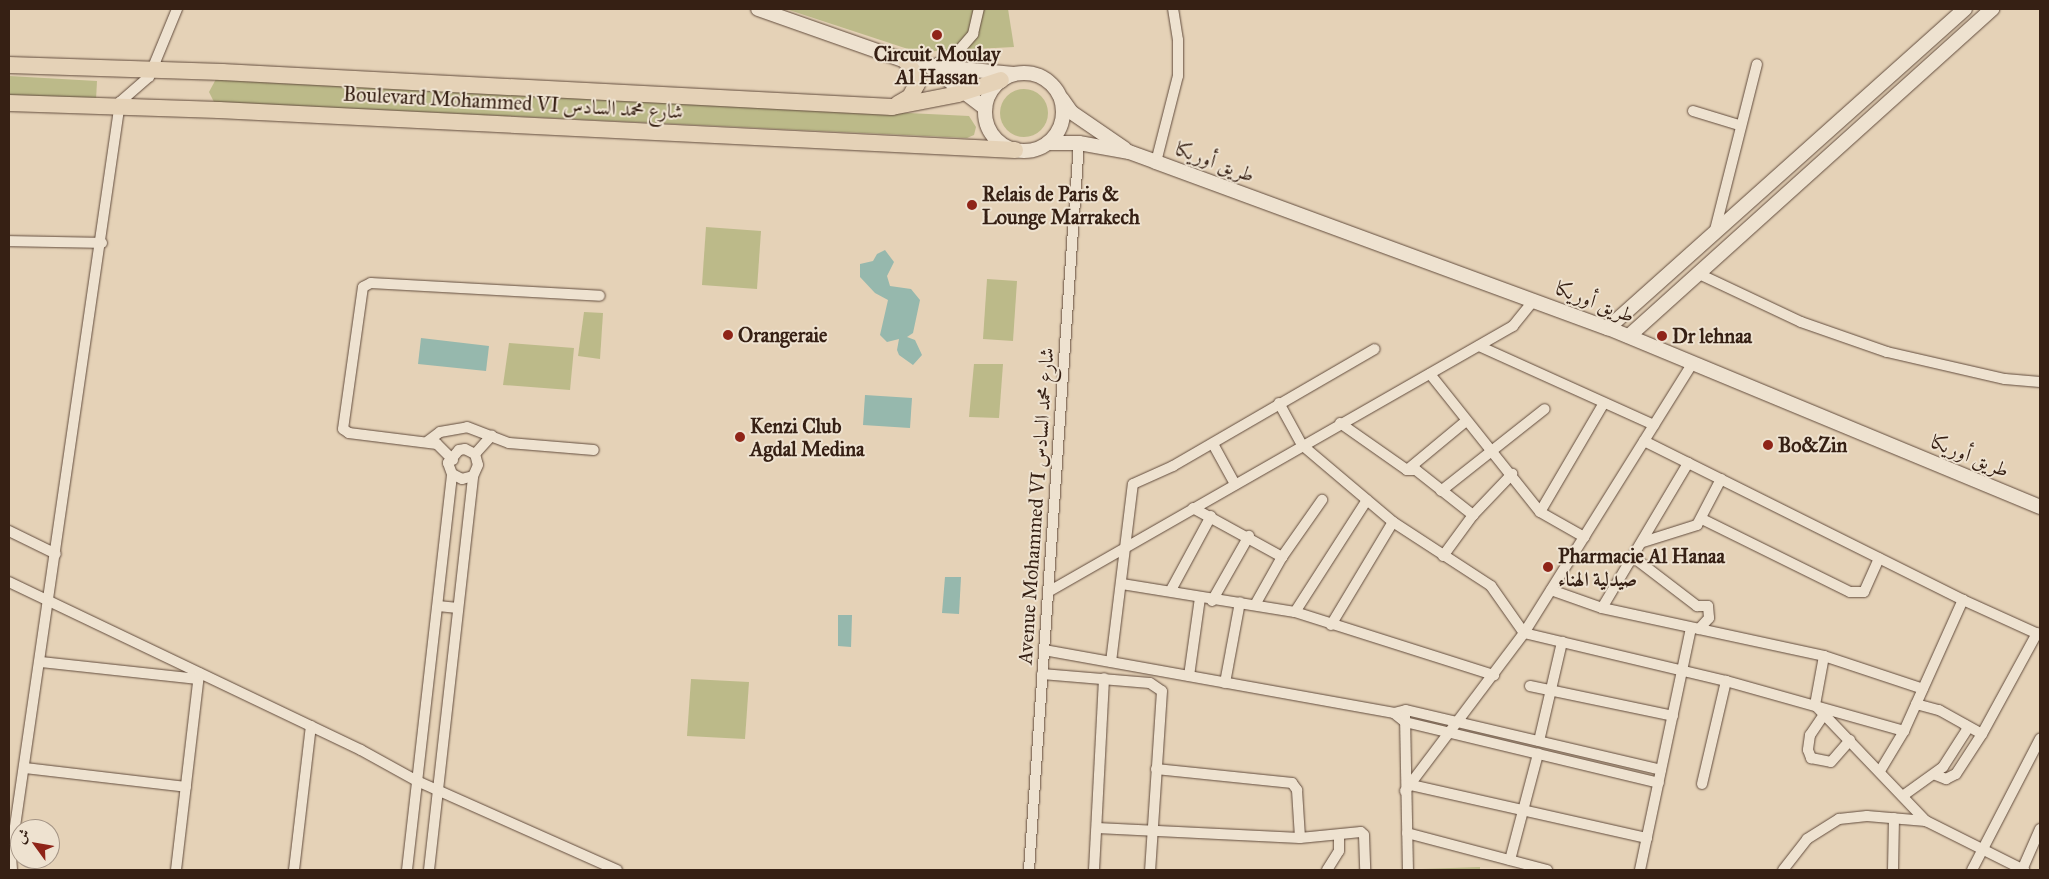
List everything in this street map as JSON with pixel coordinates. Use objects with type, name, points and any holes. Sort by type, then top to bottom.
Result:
[{"type":"main road","points":[[892,107],[915,92],[917,76],[906,61]]},
{"type":"main road","name":"Boulevard Mohammed VI شارع محمد السادس","points":[[9,65],[152,72],[222,72],[892,107],[966,92],[1008,77]]},
{"type":"main road","name":"Boulevard Mohammed VI شارع محمد السادس","points":[[9,103],[119,109],[219,110],[1015,150]]},
{"type":"street","points":[[12,870],[11,854],[26,768],[50,603],[102,243],[119,109],[124,96],[146,81],[152,72],[177,9]]},
{"type":"street","points":[[758,9],[906,61],[1008,77],[1028,73],[1042,77],[1053,85],[1060,97],[1062,121],[1048,143],[1034,150],[1015,150],[1002,144],[991,134],[985,108],[991,91],[1008,77]]},
{"type":"street","points":[[930,66],[955,55],[973,34],[979,9]]},
{"type":"street","points":[[1156,162],[1178,76],[1178,40],[1173,9]]},
{"type":"street","points":[[1608,328],[1715,230],[1965,9]]},
{"type":"street","points":[[1629,336],[1992,9]]},
{"type":"street","points":[[1715,230],[1740,125],[1757,64]]},
{"type":"street","points":[[930,66],[985,108]]},
{"type":"street","name":"طريق أوريكا","points":[[1060,97],[1071,112],[1130,152]]},
{"type":"street","points":[[1693,111],[1740,125]]},
{"type":"street","name":"طريق أوريكا","points":[[1048,143],[1079,143],[1130,152],[1629,336],[1692,364],[2038,503]]},
{"type":"street","name":"Avenue Mohammed VI شارع محمد السادس","points":[[1030,870],[1079,143]]},
{"type":"street","points":[[9,241],[102,243]]},
{"type":"street","points":[[1697,273],[1801,322],[1878,350],[2005,379],[2040,382]]},
{"type":"street","points":[[453,460],[442,446],[428,442],[349,433],[343,429],[362,287],[371,283],[600,296]]},
{"type":"street","points":[[1048,592],[1340,423],[1518,323],[1534,300]]},
{"type":"street","points":[[1479,346],[1654,425]]},
{"type":"street","points":[[1111,662],[1122,584],[1132,484],[1213,444],[1279,403],[1375,349]]},
{"type":"street","points":[[1408,788],[1451,733],[1524,632],[1692,364]]},
{"type":"street","points":[[1430,374],[1466,421],[1512,474],[1540,512],[1584,537]]},
{"type":"street","points":[[1279,403],[1302,445],[1393,522],[1443,556],[1473,572],[1491,586],[1524,632],[1815,705],[1904,732]]},
{"type":"street","points":[[1540,512],[1604,403]]},
{"type":"street","points":[[1441,492],[1491,450],[1545,409]]},
{"type":"street","points":[[1407,470],[1466,421]]},
{"type":"street","points":[[1340,423],[1407,470],[1416,470],[1472,515]]},
{"type":"street","points":[[428,442],[440,432],[461,427],[476,428],[502,441],[542,448],[594,450]]},
{"type":"street","points":[[475,454],[492,435]]},
{"type":"street","points":[[1644,441],[1963,600],[2039,634],[1982,734],[1956,774],[1946,779],[1936,775]]},
{"type":"street","points":[[1213,444],[1235,484]]},
{"type":"street","points":[[453,460],[459,450],[475,454]]},
{"type":"street","points":[[429,870],[473,476],[478,465],[475,454]]},
{"type":"street","points":[[407,870],[452,474],[448,463],[450,457],[453,460]]},
{"type":"street","points":[[1602,608],[1688,463]]},
{"type":"street","points":[[452,474],[462,479],[473,476]]},
{"type":"street","points":[[1443,556],[1472,515],[1512,474]]},
{"type":"street","points":[[1642,542],[1691,528],[1702,518],[1721,479]]},
{"type":"street","points":[[1255,605],[1282,557],[1322,500]]},
{"type":"street","points":[[1295,612],[1367,500]]},
{"type":"street","points":[[1193,508],[1249,536],[1282,557]]},
{"type":"street","points":[[1171,590],[1211,516]]},
{"type":"street","points":[[1702,518],[1850,592],[1864,592],[1879,558]]},
{"type":"street","points":[[1331,625],[1393,522]]},
{"type":"street","points":[[9,531],[56,554]]},
{"type":"street","points":[[1212,601],[1249,536]]},
{"type":"street","points":[[1633,557],[1697,606],[1708,606],[1709,618],[1695,629],[1682,671],[1640,870]]},
{"type":"street","points":[[9,582],[199,676],[311,726],[417,781],[618,870]]},
{"type":"street","points":[[1122,584],[1171,590],[1212,601],[1240,602],[1295,612],[1331,625],[1494,675]]},
{"type":"street","points":[[1551,590],[1602,608],[1824,656],[1923,689]]},
{"type":"street","points":[[1189,676],[1200,598]]},
{"type":"street","points":[[1880,771],[1904,732],[1963,600]]},
{"type":"street","points":[[1225,683],[1240,602]]},
{"type":"street","points":[[438,606],[458,608]]},
{"type":"street","points":[[1539,741],[1562,642]]},
{"type":"street","points":[[1044,650],[1394,713],[1406,710],[1661,770]]},
{"type":"street","points":[[1815,705],[1824,656]]},
{"type":"street","points":[[41,662],[199,676]]},
{"type":"street","points":[[1042,674],[1150,683],[1160,687],[1163,695],[1151,832],[1150,870]]},
{"type":"street","points":[[176,870],[199,676]]},
{"type":"street","points":[[1094,870],[1104,678]]},
{"type":"street","points":[[1702,784],[1726,682]]},
{"type":"street","points":[[1530,686],[1550,692],[1673,716]]},
{"type":"street","points":[[1916,704],[1939,710],[1982,734]]},
{"type":"street","points":[[1815,705],[1904,795],[1926,821]]},
{"type":"street","points":[[1406,710],[1408,870]]},
{"type":"street","points":[[1394,713],[1405,722],[1658,783]]},
{"type":"street","points":[[1824,713],[1810,735],[1808,750],[1811,758],[1831,762],[1850,740]]},
{"type":"street","points":[[1904,795],[1936,775],[1964,737],[1968,728],[1965,725]]},
{"type":"street","points":[[294,870],[311,726]]},
{"type":"street","points":[[1972,870],[2040,739]]},
{"type":"street","points":[[1510,860],[1538,754]]},
{"type":"street","points":[[26,768],[186,787]]},
{"type":"street","points":[[1156,769],[1292,783],[1297,790],[1300,838]]},
{"type":"street","points":[[1408,788],[1523,810],[1647,838]]},
{"type":"street","points":[[1783,870],[1807,838],[1828,824],[1854,816],[1926,821],[2023,870],[2040,829]]},
{"type":"street","points":[[1893,870],[1894,818]]},
{"type":"street","points":[[1097,828],[1300,838],[1364,834],[1365,870]]},
{"type":"street","points":[[1407,833],[1547,870]]},
{"type":"street","points":[[1328,870],[1339,851],[1339,836]]},
{"type":"shaded area","name":"Circuit Moulay Al Hassan","points":[[786,9],[1008,9],[1014,47],[917,52]]},
{"type":"shaded area","points":[[9,76],[97,81],[96,100],[9,95]]},
{"type":"shaded area","points":[[216,79],[969,116],[976,127],[974,135],[967,138],[214,102],[209,92]]},
{"type":"shaded area","points":[[1019,89],[1029,89],[1038,93],[1044,99],[1047,104],[1047,122],[1038,133],[1029,137],[1019,137],[1010,133],[1004,127],[1000,118],[1000,108],[1004,99],[1010,93]]},
{"type":"shaded area","points":[[706,227],[761,231],[757,289],[702,285]]},
{"type":"shaded area","points":[[987,279],[1017,281],[1013,341],[983,339]]},
{"type":"shaded area","points":[[584,312],[603,313],[600,359],[578,356]]},
{"type":"shaded area","points":[[509,343],[574,348],[570,390],[503,385]]},
{"type":"shaded area","points":[[974,364],[1003,364],[999,418],[969,417]]},
{"type":"shaded area","points":[[691,679],[749,682],[745,739],[687,736]]},
{"type":"shaded area","points":[[1480,867],[1480,870],[1422,870],[1422,869]]},
{"type":"water","points":[[885,250],[894,262],[887,276],[890,286],[911,289],[920,300],[913,333],[907,337],[915,340],[922,355],[913,365],[899,355],[897,350],[899,339],[887,342],[880,335],[888,300],[875,293],[860,277],[860,264],[873,261],[877,254]]},
{"type":"water","points":[[421,338],[489,346],[486,371],[418,364]]},
{"type":"water","points":[[865,395],[912,398],[910,428],[863,425]]},
{"type":"water","points":[[945,577],[961,577],[959,614],[942,613]]},
{"type":"water","points":[[838,615],[852,615],[851,647],[838,646]]},
{"type":"place","name":"Circuit Moulay Al Hassan","points":[[937,35]]},
{"type":"place","name":"Relais de Paris & Lounge Marrakech","points":[[972,205]]},
{"type":"place","name":"Orangeraie","points":[[728,335]]},
{"type":"place","name":"Dr lehnaa","points":[[1662,336]]},
{"type":"place","name":"Kenzi Club Agdal Medina","points":[[740,437]]},
{"type":"place","name":"Bo&Zin","points":[[1768,445]]},
{"type":"place","name":"Pharmacie Al Hanaa صيدلية الهناء","points":[[1548,567]]}]
